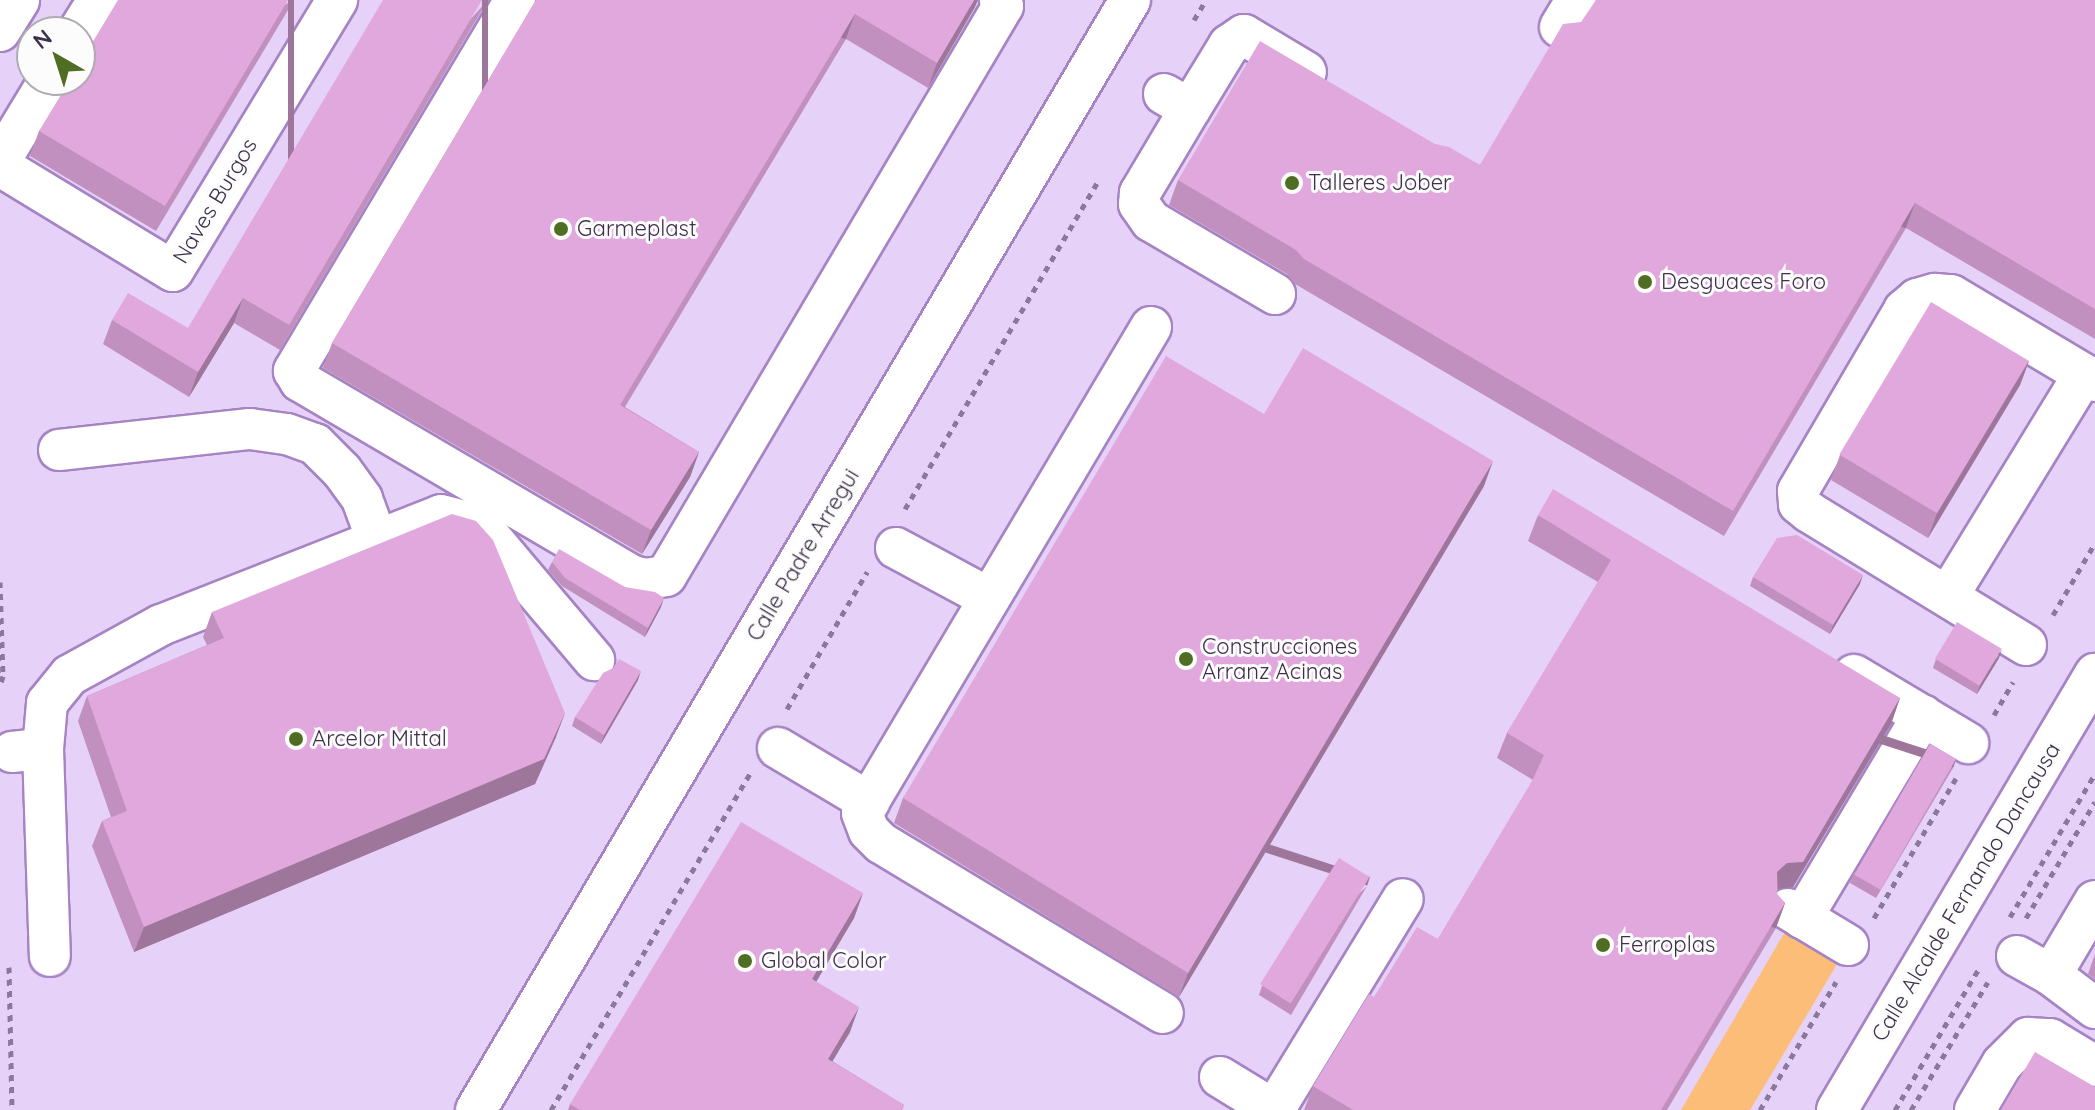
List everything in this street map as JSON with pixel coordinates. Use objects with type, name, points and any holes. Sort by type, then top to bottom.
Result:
[{"type":"street","points":[[0,31],[19,0]]},
{"type":"street","name":"Naves Burgos","points":[[40,96],[0,164],[173,271],[337,0]]},
{"type":"street","points":[[515,0],[294,371],[300,381],[633,576],[645,579],[666,576],[1003,6],[1000,0]]},
{"type":"street","name":"Calle Padre Arregui","points":[[476,1110],[1130,0]]},
{"type":"street","points":[[1275,294],[1151,221],[1139,204],[1140,193],[1177,102],[1229,45],[1244,35],[1334,88]]},
{"type":"street","points":[[1948,596],[2089,378],[1951,295],[1935,294],[1917,299],[1904,310],[1798,491],[1799,504],[1948,596],[2031,647]]},
{"type":"street","points":[[1151,327],[862,813],[869,831],[881,843],[1163,1013]]},
{"type":"street","points":[[59,450],[250,429],[287,434],[315,444],[342,471],[362,499],[377,540]]},
{"type":"street","points":[[50,956],[27,751],[47,703],[70,675],[161,625],[441,515],[480,525],[594,660]]},
{"type":"street","points":[[896,548],[989,598]]},
{"type":"street","points":[[1829,659],[1972,746]]},
{"type":"street","name":"Calle Alcalde Fernando Dancausa","points":[[1837,1110],[2095,674]]},
{"type":"street","points":[[1853,947],[1795,913],[1923,715]]},
{"type":"street","points":[[778,748],[869,802]]},
{"type":"street","points":[[1220,1077],[1274,1110],[1403,899]]},
{"type":"street","points":[[2095,901],[2034,966],[2095,1008]]},
{"type":"street","points":[[1975,1110],[2002,1064],[2028,1038],[2050,1039],[2095,1066]]},
{"type":"path","points":[[1760,1110],[1853,947],[2095,543]]},
{"type":"path","points":[[0,582],[3,676],[0,686]]},
{"type":"shaded area","points":[[1786,930],[1839,961],[1750,1110],[1681,1110]]},
{"type":"building","points":[[118,0],[288,0],[165,206],[39,131],[60,96],[96,96],[96,36]]},
{"type":"building","points":[[383,0],[482,0],[289,325],[243,298],[198,372],[112,320],[128,293],[188,328]]},
{"type":"building","name":"Garmeplast","points":[[536,0],[974,0],[937,63],[855,14],[620,405],[699,452],[651,530],[332,343]]},
{"type":"building","name":"Desguaces Foro","points":[[1596,0],[2095,0],[2095,309],[1915,203],[1733,511],[1304,259],[1296,250],[1178,180],[1260,41],[1435,144],[1449,147],[1480,165],[1563,24],[1581,22]]},
{"type":"building","points":[[1931,302],[2029,361],[1937,513],[1839,455]]},
{"type":"building","name":"Construcciones Arranz Acinas","points":[[1303,348],[1493,461],[1188,973],[903,798],[1166,356],[1264,414]]},
{"type":"building","points":[[1553,489],[1900,698],[1803,862],[1787,863],[1777,872],[1777,894],[1785,903],[1661,1110],[1353,1110],[1313,1086],[1369,994],[1374,997],[1417,927],[1438,939],[1532,781],[1544,755],[1507,733],[1611,560],[1538,515]]},
{"type":"building","name":"Arcelor Mittal","points":[[452,514],[476,521],[493,540],[565,713],[544,759],[144,927],[102,821],[127,811],[87,696],[224,638],[212,612]]},
{"type":"building","points":[[1797,535],[1863,575],[1833,625],[1753,577],[1777,538]]},
{"type":"building","points":[[559,549],[625,587],[655,592],[664,598],[648,628],[565,578],[552,562]]},
{"type":"building","points":[[1957,622],[2002,649],[1979,686],[1935,659]]},
{"type":"building","points":[[619,659],[641,671],[604,735],[575,717],[603,673],[613,668]]},
{"type":"building","points":[[1930,744],[1956,759],[1880,890],[1854,875]]},
{"type":"building","name":"Global Color","points":[[741,822],[863,893],[812,979],[859,1007],[828,1059],[904,1105],[901,1110],[580,1110],[570,1104]]},
{"type":"building","points":[[1339,858],[1370,877],[1291,1003],[1260,984]]},
{"type":"building","points":[[2035,1052],[2095,1087],[2095,1110],[2001,1110]]},
{"type":"place","name":"Talleres Jober","points":[[1292,183]]},
{"type":"place","name":"Garmeplast","points":[[561,229]]},
{"type":"place","name":"Desguaces Foro","points":[[1645,282]]},
{"type":"place","name":"Construcciones Arranz Acinas","points":[[1186,659]]},
{"type":"place","name":"Arcelor Mittal","points":[[296,739]]},
{"type":"place","name":"Ferroplas","points":[[1603,945]]},
{"type":"place","name":"Global Color","points":[[745,961]]}]
